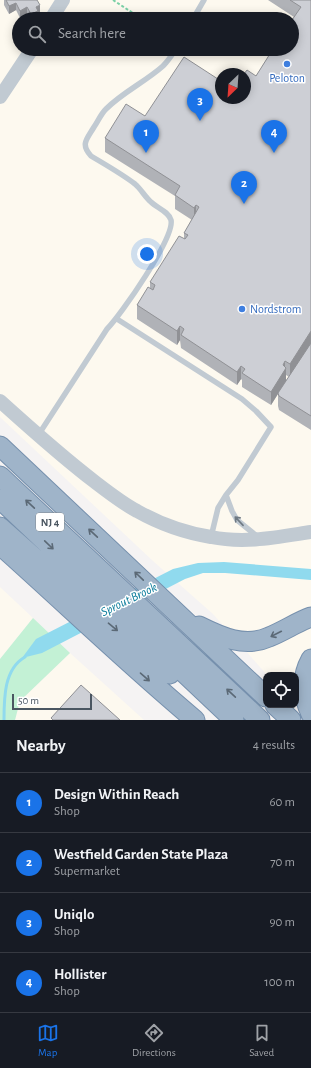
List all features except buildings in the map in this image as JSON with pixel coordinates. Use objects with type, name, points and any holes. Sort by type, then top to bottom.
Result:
[{"type":"highway","points":[[0,446],[263,694]]},
{"type":"highway","name":"NJ 4","points":[[0,476],[99,569],[139,640]]},
{"type":"highway","name":"NJ 4","points":[[0,499],[82,577],[139,640],[260,720]]},
{"type":"highway","points":[[0,527],[59,588]]},
{"type":"highway","points":[[0,545],[32,574]]},
{"type":"highway","points":[[0,550],[32,574],[59,588],[139,640],[188,689],[215,702],[234,720]]},
{"type":"highway","points":[[180,615],[216,635],[234,641],[251,642],[270,637],[311,617]]},
{"type":"highway","points":[[139,640],[173,702],[181,720]]},
{"type":"highway","points":[[311,659],[305,673],[304,681],[305,701],[311,714]]},
{"type":"highway","points":[[173,702],[195,720]]},
{"type":"highway","points":[[278,708],[291,720]]},
{"type":"street","points":[[55,12],[63,0]]},
{"type":"street","points":[[0,97],[27,56]]},
{"type":"street","points":[[0,401],[71,464],[115,497],[136,511],[180,530],[211,538],[261,540],[311,532]]},
{"type":"lane","points":[[197,12],[204,0]]},
{"type":"lane","points":[[38,436],[107,329],[117,319],[164,246],[171,228],[171,221],[166,213],[152,203],[136,185],[91,156],[86,151],[85,146],[86,139],[105,110],[114,101],[162,67],[171,56]]},
{"type":"lane","points":[[117,319],[242,399],[271,427],[238,480],[218,508],[211,538]]},
{"type":"lane","points":[[226,495],[237,520],[261,540]]},
{"type":"path","points":[[113,0],[131,12]]},
{"type":"shaded area","points":[[0,0],[311,0],[311,718],[299,707],[299,672],[264,672],[213,614],[153,561],[0,417]]},
{"type":"shaded area","points":[[0,587],[33,618],[0,659]]},
{"type":"shaded area","points":[[70,653],[144,720],[15,720],[20,701]]},
{"type":"green space","points":[[33,618],[70,653],[20,701],[15,720],[0,720],[0,659]]},
{"type":"water","points":[[224,562],[311,569],[311,580],[225,573],[203,573],[185,579],[42,653],[22,658],[36,639],[173,569],[198,563]]},
{"type":"waterway","name":"Sprout Brook","points":[[4,720],[5,694],[9,676],[18,662],[25,657]]},
{"type":"place","name":"Peloton","points":[[287,64]]},
{"type":"place","name":"Uniqlo","points":[[200,121]]},
{"type":"place","name":"Design Within Reach","points":[[146,153]]},
{"type":"place","name":"Hollister","points":[[274,153]]},
{"type":"place","name":"Westfield Garden State Plaza","points":[[244,204]]},
{"type":"place","name":"Nordstrom","points":[[242,309]]}]
